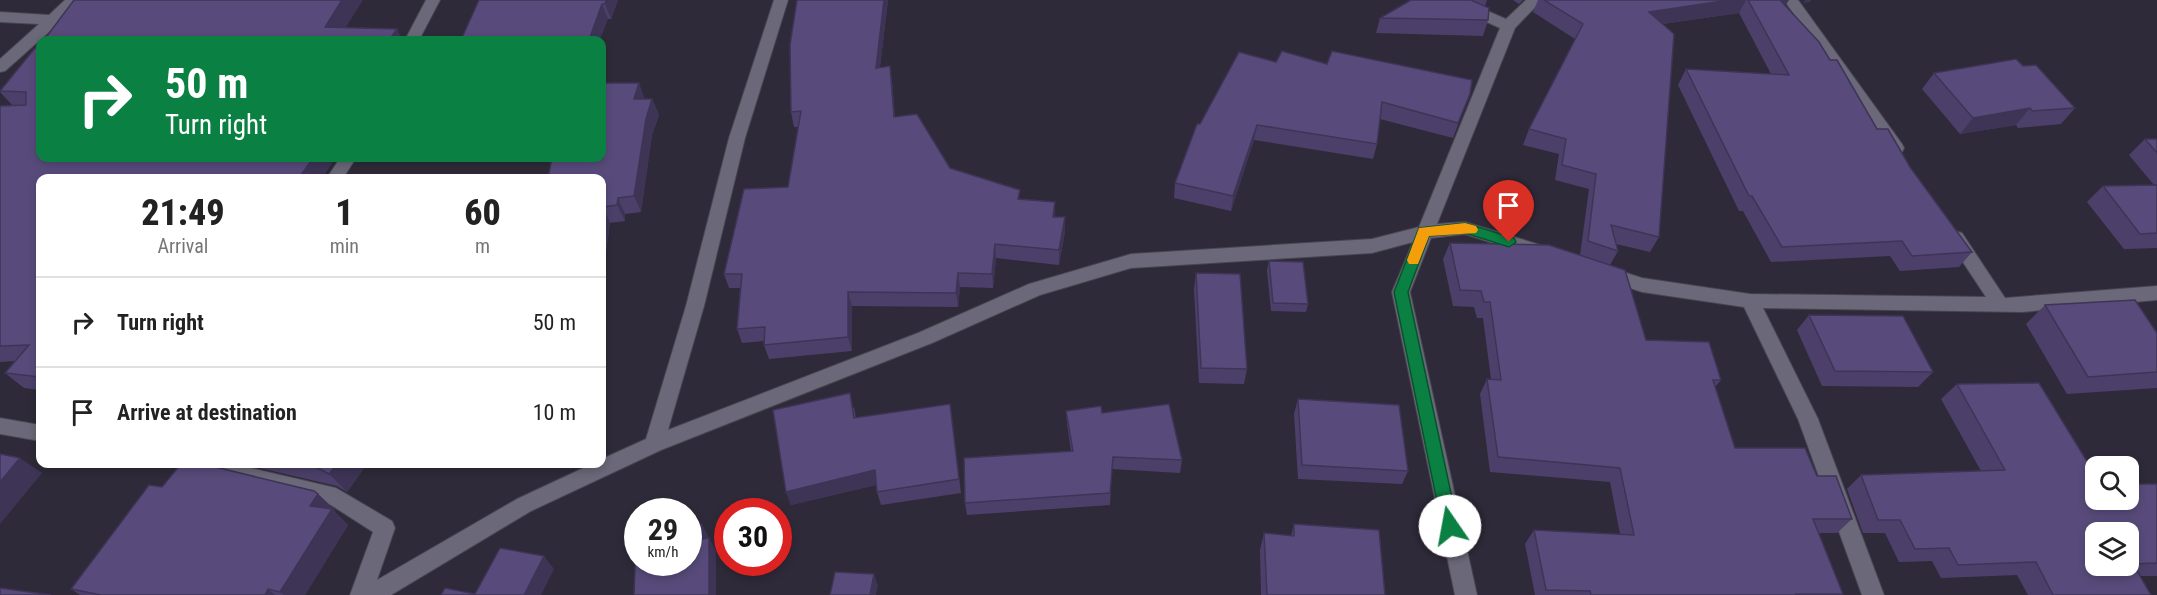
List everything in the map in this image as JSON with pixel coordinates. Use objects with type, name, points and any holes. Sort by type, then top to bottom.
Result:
[{"type":"street","points":[[0,67],[74,0]]},
{"type":"street","points":[[414,36],[433,0]]},
{"type":"street","points":[[654,444],[695,306],[737,138],[781,0]]},
{"type":"street","points":[[1449,0],[1508,26]]},
{"type":"street","points":[[1466,595],[1401,292],[1508,26],[1535,0]]},
{"type":"street","points":[[1791,0],[1903,158]]},
{"type":"street","points":[[0,17],[54,20]]},
{"type":"street","points":[[1948,226],[2000,304]]},
{"type":"street","points":[[606,467],[654,444],[925,339],[1035,289],[1131,261],[1372,246],[1424,232],[1465,228],[1553,256]]},
{"type":"street","points":[[1586,267],[1641,285],[1750,301],[2022,305],[2157,293]]},
{"type":"street","points":[[1750,301],[1808,419],[1873,595]]},
{"type":"street","points":[[0,426],[36,432]]},
{"type":"street","points":[[216,468],[336,497],[385,528],[362,595]]},
{"type":"street","points":[[371,595],[524,505],[603,468]]},
{"type":"building","points":[[74,0],[342,0],[325,27],[397,29],[392,36],[47,36]]},
{"type":"building","points":[[479,0],[606,0],[605,4],[602,4],[590,36],[463,36]]},
{"type":"building","points":[[797,0],[884,0],[876,68],[890,66],[894,117],[917,114],[950,168],[1020,190],[1018,199],[1055,202],[1053,217],[1065,217],[1059,250],[995,244],[992,274],[958,273],[956,293],[848,292],[848,337],[764,345],[765,327],[737,329],[742,274],[724,274],[744,189],[788,187],[801,111],[791,112],[790,45]]},
{"type":"building","points":[[1411,0],[1471,0],[1489,8],[1488,20],[1380,18]]},
{"type":"building","points":[[1544,0],[1729,0],[1649,12],[1674,34],[1659,237],[1611,225],[1618,251],[1588,241],[1596,174],[1562,165],[1566,139],[1529,129],[1583,24]]},
{"type":"building","points":[[1748,0],[1780,0],[1819,42],[1830,60],[1837,60],[1877,129],[1888,129],[1910,167],[1972,252],[1912,256],[1902,241],[1782,247],[1752,196],[1749,196],[1686,69],[1789,75]]},
{"type":"building","points":[[35,48],[36,162],[310,162],[302,174],[36,174],[36,377],[5,373],[29,345],[0,346],[0,106],[26,105],[26,92],[0,91]]},
{"type":"building","points":[[1282,51],[1327,64],[1332,51],[1472,80],[1470,94],[1458,123],[1382,102],[1377,144],[1257,125],[1233,196],[1175,183],[1197,124],[1200,124],[1239,52],[1276,62]]},
{"type":"building","points":[[2016,59],[2023,66],[2036,65],[2075,108],[2032,111],[2030,108],[1973,118],[1934,73]]},
{"type":"building","points":[[606,83],[639,83],[634,99],[652,99],[646,119],[634,196],[618,198],[617,205],[606,207],[606,174],[549,174],[551,162],[606,162]]},
{"type":"building","points":[[2145,139],[2157,139],[2157,153]]},
{"type":"building","points":[[2157,185],[2157,233],[2140,234],[2103,186]]},
{"type":"building","points":[[1450,243],[1549,245],[1625,270],[1646,340],[1709,342],[1721,380],[1713,380],[1735,448],[1805,448],[1817,476],[1836,476],[1852,519],[1813,519],[1843,594],[1591,595],[1590,591],[1546,590],[1534,530],[1634,535],[1620,468],[1498,457],[1487,379],[1501,380],[1490,302],[1484,302],[1481,291],[1460,290]]},
{"type":"building","points":[[1269,261],[1303,262],[1308,304],[1273,303]]},
{"type":"building","points":[[1196,273],[1240,274],[1247,369],[1201,368]]},
{"type":"building","points":[[2135,300],[2157,333],[2157,372],[2088,377],[2045,305]]},
{"type":"building","points":[[1809,315],[1903,316],[1933,372],[1835,371]]},
{"type":"building","points":[[2039,383],[2085,458],[2085,510],[2139,510],[2139,484],[2157,484],[2157,563],[2139,564],[2139,522],[2085,522],[2085,576],[2139,574],[2151,595],[2053,595],[2036,562],[1958,565],[1949,548],[1915,549],[1900,520],[1878,520],[1861,475],[2005,470],[1957,384]]},
{"type":"building","points":[[850,393],[854,418],[950,404],[959,479],[877,492],[875,470],[786,492],[773,410]]},
{"type":"building","points":[[1298,399],[1399,405],[1408,471],[1302,465]]},
{"type":"building","points":[[1169,404],[1182,460],[1113,457],[1110,493],[965,503],[964,458],[1073,451],[1066,411],[1101,406],[1102,413]]},
{"type":"building","points":[[0,454],[20,458],[0,482]]},
{"type":"building","points":[[178,468],[219,468],[314,491],[318,494],[310,506],[332,509],[280,592],[268,589],[265,595],[101,595],[71,589],[149,485],[162,487]]},
{"type":"building","points":[[318,468],[334,468],[329,474]]},
{"type":"building","points":[[1294,524],[1379,530],[1385,595],[1267,595],[1264,533],[1294,536]]},
{"type":"building","points":[[709,538],[709,595],[634,595],[635,576],[702,576],[702,539]]},
{"type":"building","points":[[500,548],[544,556],[524,595],[441,595],[445,588],[475,594]]},
{"type":"building","points":[[835,572],[874,574],[870,595],[830,595]]},
{"type":"building","points":[[0,588],[51,595],[0,595]]},
{"type":"slow traffic","points":[[1413,260],[1424,232],[1465,228],[1472,230]]},
{"type":"route","points":[[1450,526],[1401,292],[1424,232],[1465,228],[1509,242]]}]
